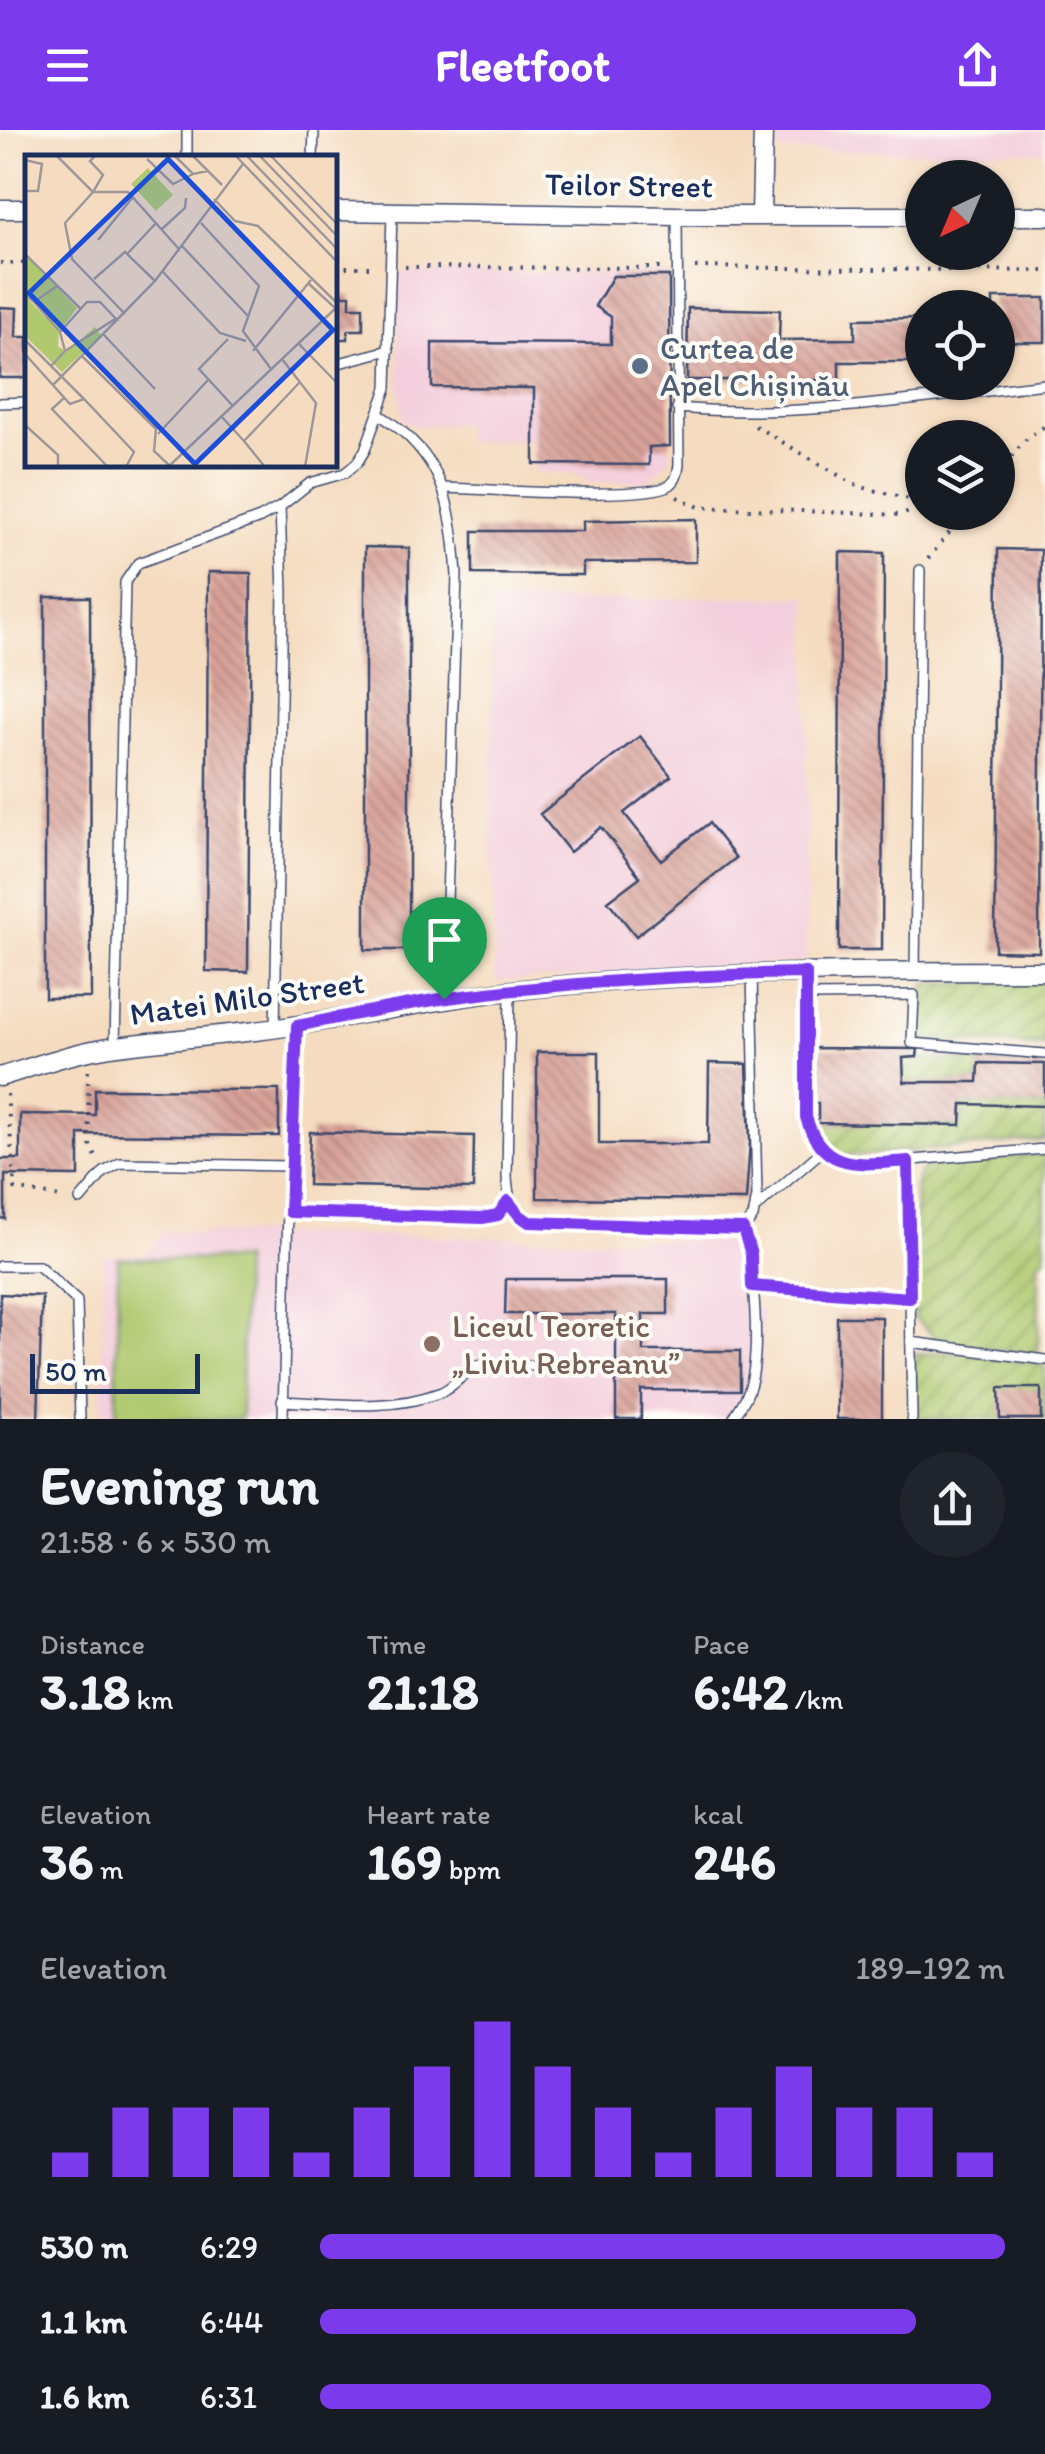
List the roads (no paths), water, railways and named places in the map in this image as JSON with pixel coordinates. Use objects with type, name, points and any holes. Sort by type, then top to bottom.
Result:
[{"type":"street","points":[[761,216],[763,130]]},
{"type":"street","points":[[0,208],[25,210]]},
{"type":"street","name":"Teilor Street","points":[[338,211],[905,216]]},
{"type":"street","points":[[1015,216],[1045,216]]},
{"type":"street","name":"Matei Milo Street","points":[[3,1076],[115,1046],[297,1026],[510,990],[752,974],[1045,970]]},
{"type":"lane","points":[[186,155],[187,130]]},
{"type":"lane","points":[[313,155],[314,130]]},
{"type":"lane","points":[[115,1046],[125,582],[138,564],[233,529],[280,507],[310,483],[345,473],[358,464],[388,388],[392,212]]},
{"type":"lane","points":[[445,488],[634,492],[660,490],[676,478],[677,216]]},
{"type":"lane","points":[[338,363],[390,350]]},
{"type":"lane","points":[[678,408],[732,413],[805,412],[1045,384]]},
{"type":"lane","points":[[0,404],[25,402]]},
{"type":"lane","points":[[380,415],[414,442],[445,488],[457,574],[444,999]]},
{"type":"lane","points":[[275,1028],[283,592],[280,507]]},
{"type":"lane","points":[[915,971],[920,570]]},
{"type":"lane","points":[[806,973],[806,1117],[812,1137],[823,1150],[853,1165],[1045,1149]]},
{"type":"lane","points":[[508,1201],[529,1222],[743,1229],[750,1224],[757,1208],[752,974]]},
{"type":"lane","points":[[290,1212],[482,1218],[498,1215],[508,1201],[510,990]]},
{"type":"lane","points":[[806,996],[914,995],[912,1043],[1045,1054]]},
{"type":"lane","points":[[283,1419],[289,1166],[297,1026]]},
{"type":"lane","points":[[757,1208],[823,1150]]},
{"type":"lane","points":[[908,1161],[912,1419]]},
{"type":"lane","points":[[80,1200],[104,1172],[120,1163],[289,1166]]},
{"type":"lane","points":[[733,1419],[750,1390],[754,1362],[751,1254],[743,1229]]},
{"type":"lane","points":[[0,1266],[39,1266],[77,1302],[80,1419]]},
{"type":"lane","points":[[752,1286],[910,1298]]},
{"type":"lane","points":[[911,1342],[1045,1360]]},
{"type":"lane","points":[[282,1401],[397,1406],[446,1391],[470,1367],[483,1364],[580,1366]]},
{"type":"place","name":"Curtea de Apel Chișinău","points":[[640,366]]},
{"type":"place","name":"Liceul Teoretic „Liviu Rebreanu”","points":[[432,1344]]}]
